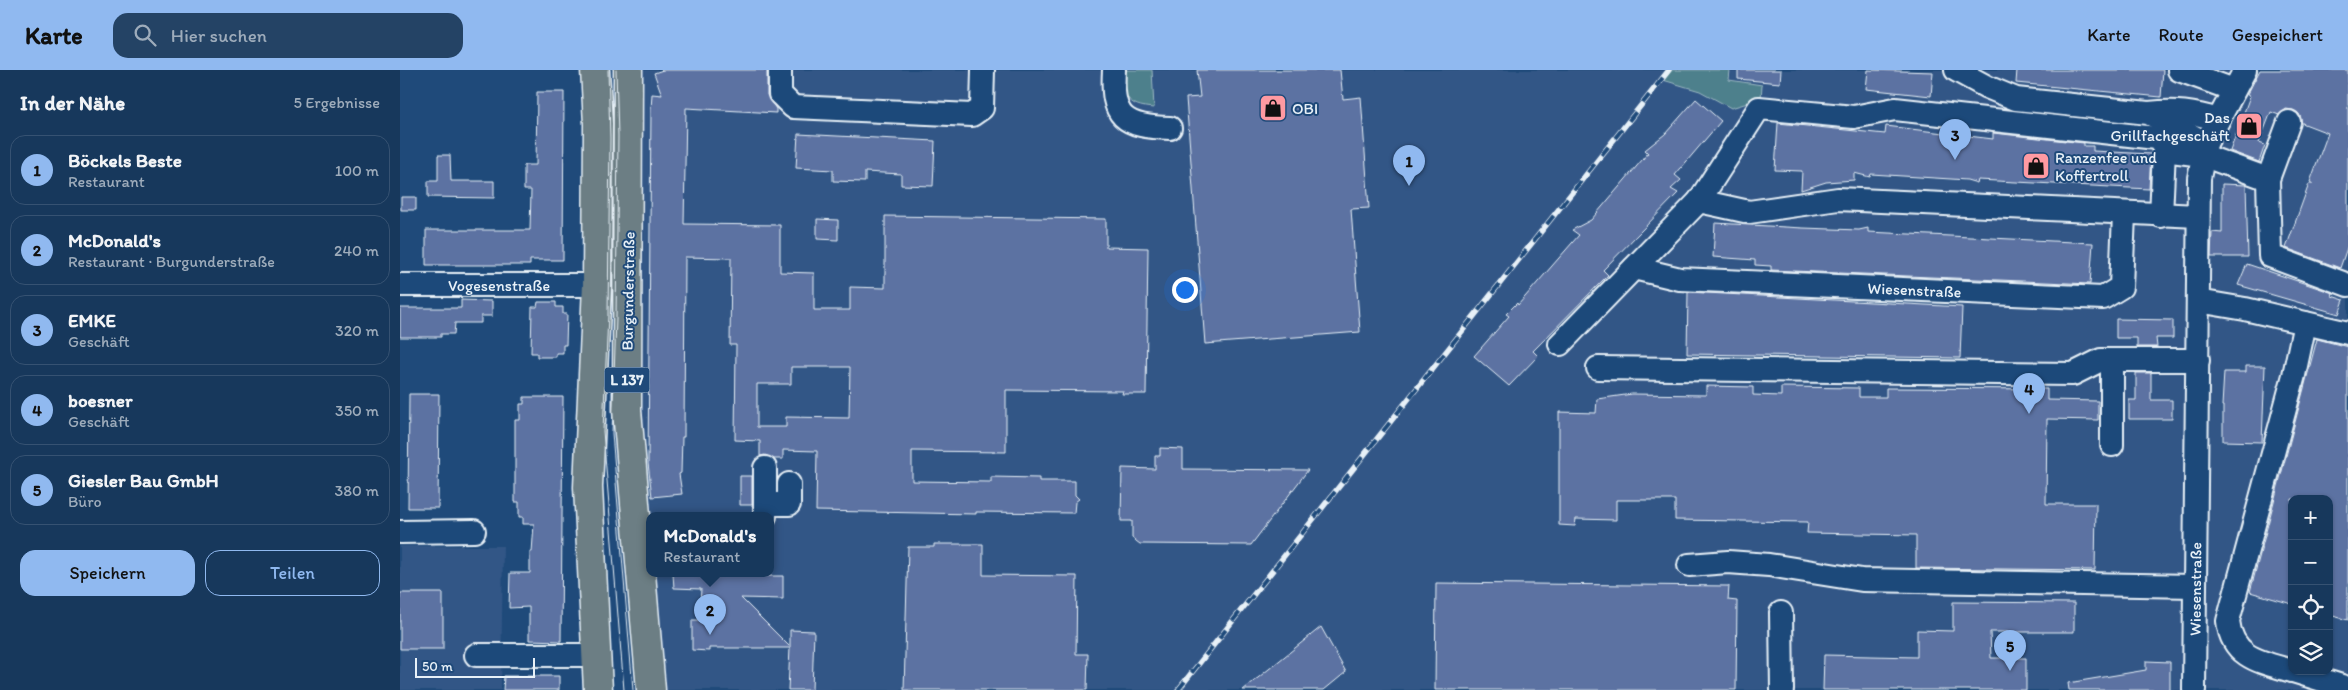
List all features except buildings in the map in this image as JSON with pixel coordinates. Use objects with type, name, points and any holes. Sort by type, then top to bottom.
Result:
[{"type":"main road","name":"Burgunderstraße","points":[[595,70],[598,124],[597,286],[588,487],[598,690]]},
{"type":"main road","name":"Burgunderstraße","points":[[628,70],[627,410],[651,690]]},
{"type":"street","points":[[780,70],[780,94],[793,106],[972,115],[982,108],[983,70]]},
{"type":"street","points":[[1114,70],[1112,96],[1118,111],[1128,120],[1145,128],[1170,128]]},
{"type":"street","points":[[1956,70],[1987,87],[2016,98],[2148,113],[2171,110],[2192,112],[2218,120]]},
{"type":"street","points":[[2179,70],[2234,90]]},
{"type":"street","name":"Wiesenstraße","points":[[2194,690],[2199,178],[2204,149],[2245,70]]},
{"type":"street","points":[[1560,344],[1698,201],[1759,108],[1854,117],[1895,110],[1924,112],[2149,136],[2162,144],[2164,150],[2161,216]]},
{"type":"street","points":[[2148,113],[2204,149],[2268,179]]},
{"type":"street","points":[[2289,122],[2268,179],[2270,256],[2348,285]]},
{"type":"street","points":[[2164,150],[2204,149]]},
{"type":"street","points":[[1698,201],[1749,212],[1838,199],[2161,216],[2198,216]]},
{"type":"street","name":"Wiesenstraße","points":[[1634,268],[1680,278],[2103,298],[2121,287],[2124,214]]},
{"type":"street","name":"Vogesenstraße","points":[[400,285],[597,286]]},
{"type":"street","points":[[2198,301],[2245,308],[2348,332]]},
{"type":"street","points":[[2288,670],[2256,660],[2237,647],[2229,632],[2228,621],[2294,375],[2305,323]]},
{"type":"street","points":[[1598,368],[2073,374],[2101,360],[2198,360]]},
{"type":"street","points":[[2112,360],[2112,445]]},
{"type":"street","points":[[765,468],[765,510],[789,504],[789,484]]},
{"type":"street","points":[[400,532],[474,531]]},
{"type":"street","points":[[1689,565],[1728,562],[1769,565],[1862,580],[2195,586]]},
{"type":"street","points":[[1781,613],[1782,690]]},
{"type":"street","points":[[476,655],[596,655]]},
{"type":"street","points":[[2305,675],[2348,688]]},
{"type":"shaded area","points":[[642,70],[2348,70],[2348,690],[655,690],[636,460],[637,144],[643,96]]},
{"type":"shaded area","points":[[400,546],[503,546],[501,690],[400,690]]},
{"type":"green space","points":[[1123,70],[1152,70],[1154,108],[1137,105],[1128,98],[1123,87]]},
{"type":"green space","points":[[1671,70],[1730,70],[1729,80],[1762,85],[1761,99],[1731,108],[1700,91],[1663,80]]},
{"type":"tram line","points":[[608,70],[610,138],[608,315],[603,431],[624,690]]},
{"type":"tram line","points":[[616,70],[618,136],[616,319],[612,433],[633,690]]},
{"type":"railway","points":[[1178,690],[1669,70]]},
{"type":"place","name":"OBI","points":[[1273,108]]},
{"type":"place","name":"Das Grillfachgeschäft","points":[[2249,126]]},
{"type":"place","name":"EMKE","points":[[1955,160]]},
{"type":"place","name":"Ranzenfee und Koffertroll","points":[[2036,166]]},
{"type":"place","name":"Böckels Beste","points":[[1409,186]]},
{"type":"place","name":"boesner","points":[[2029,414]]},
{"type":"place","name":"McDonald's","points":[[710,635]]},
{"type":"place","name":"Giesler Bau GmbH","points":[[2010,671]]}]
